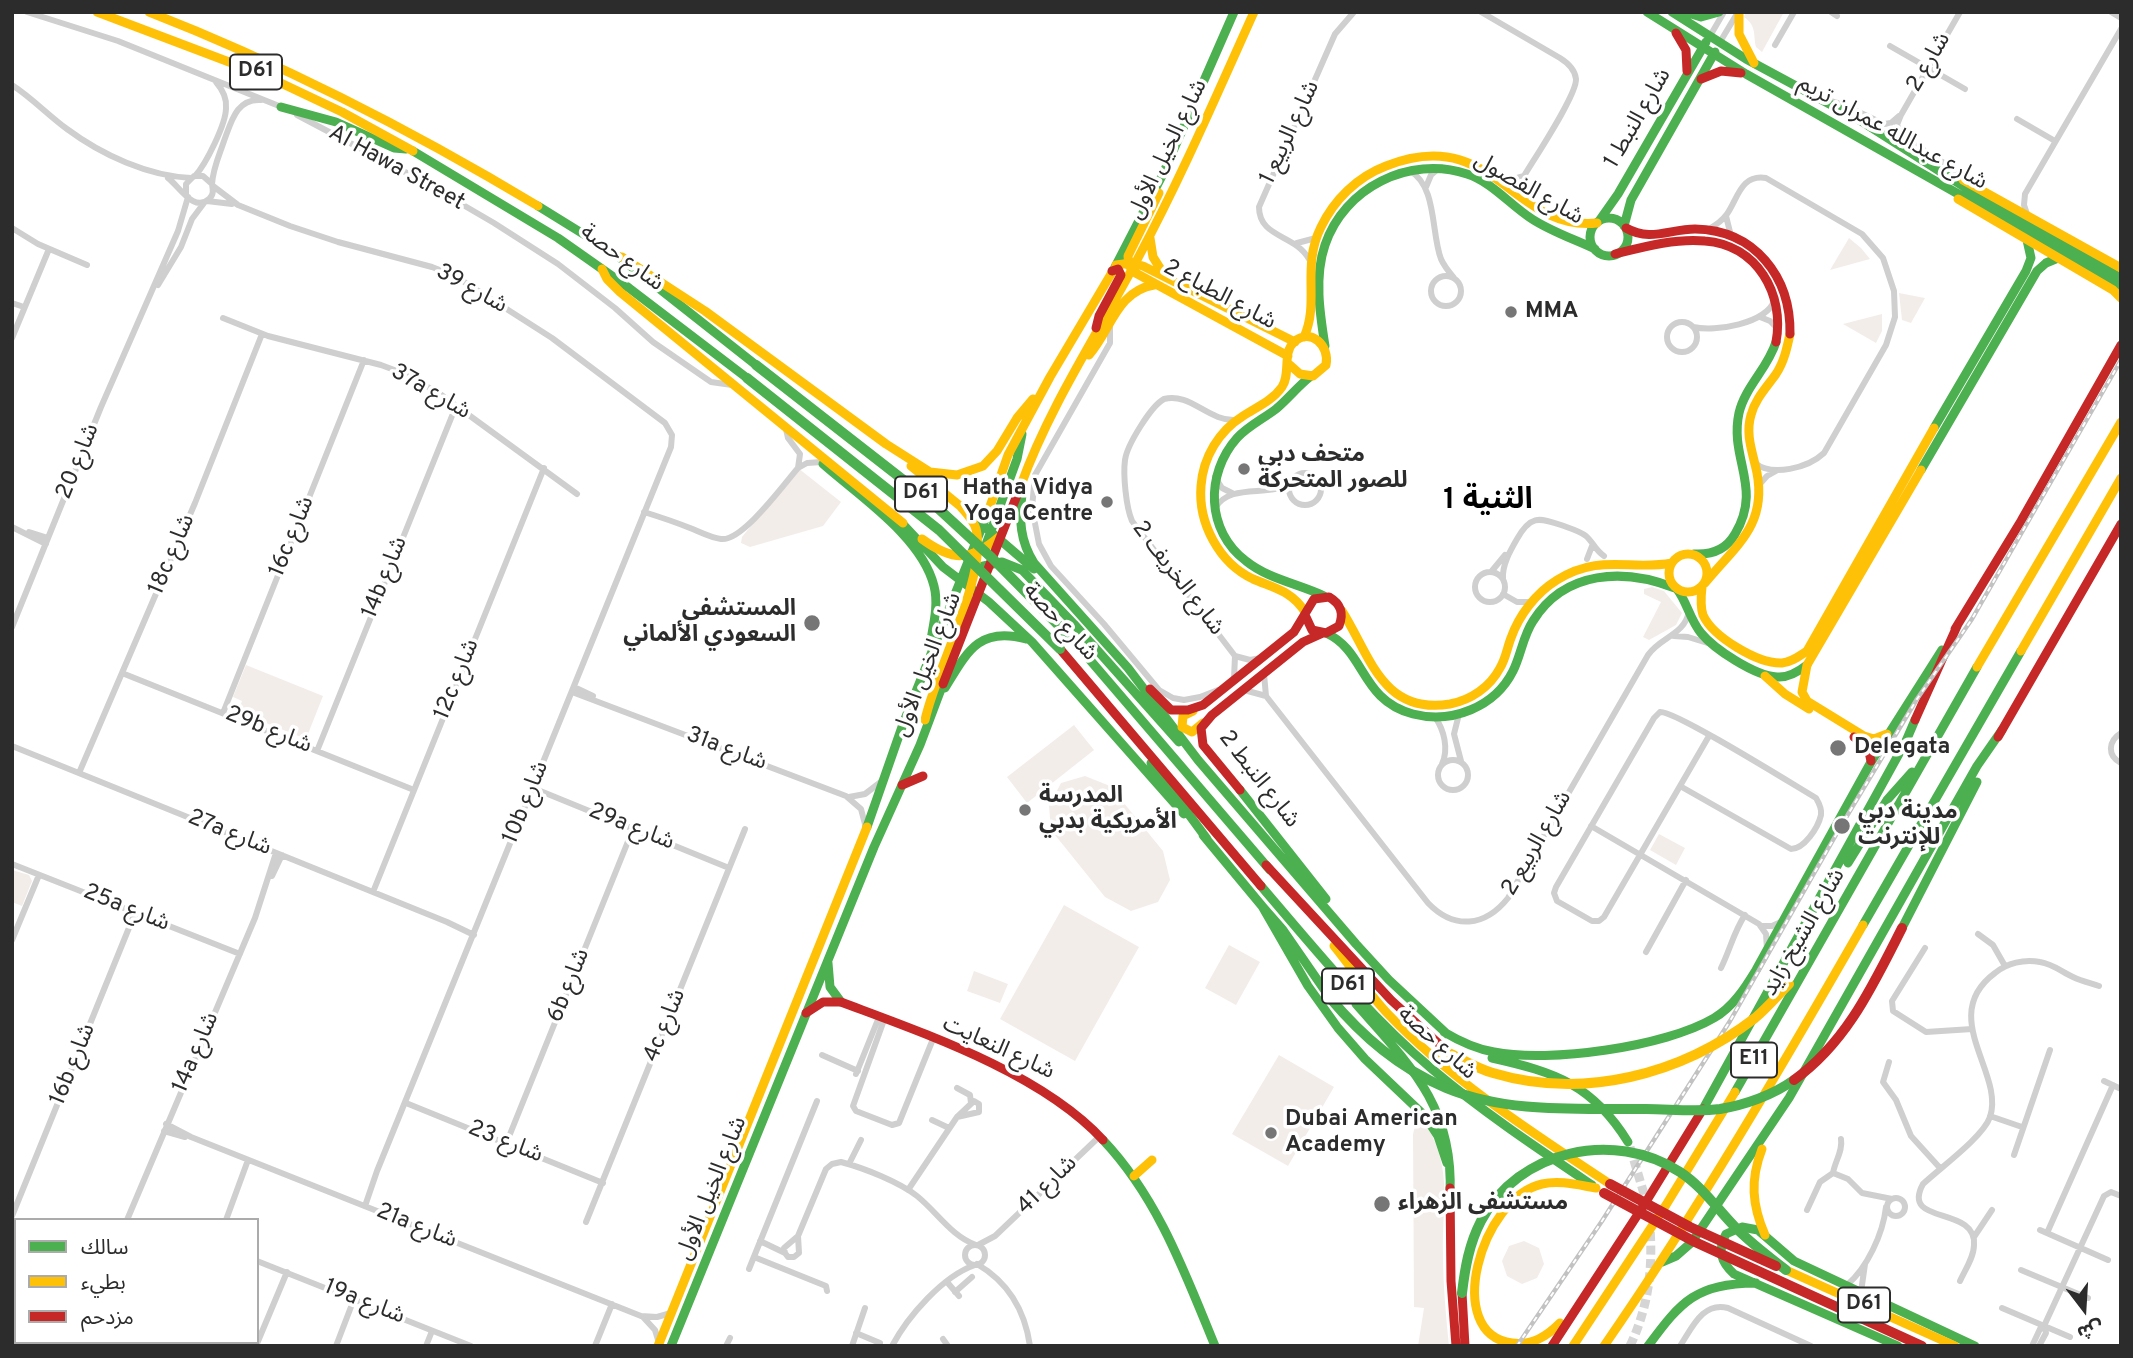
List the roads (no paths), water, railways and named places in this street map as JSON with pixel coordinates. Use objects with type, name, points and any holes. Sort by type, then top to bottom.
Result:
[{"type":"main road","name":"شارع حصة","points":[[97,12],[266,76],[342,112],[517,211],[601,268],[747,378],[929,522],[982,570],[1060,649],[1329,966],[1385,1024],[1453,1086],[1506,1127],[1600,1191],[1695,1242],[1922,1346]]},
{"type":"main road","name":"شارع حصة","points":[[149,12],[269,62],[380,116],[493,179],[614,253],[929,500],[992,558],[1072,639],[1266,865],[1387,1013],[1442,1063],[1522,1126],[1610,1184],[1690,1227],[1955,1346]]},
{"type":"main road","name":"شارع الخيل الأول","points":[[995,533],[1017,459],[1022,430],[1040,394],[1114,268],[1163,174],[1234,12]]},
{"type":"main road","name":"شارع الخيل الأول","points":[[981,567],[995,533],[1025,477],[1035,447],[1048,421],[1097,334],[1132,266],[1137,249],[1150,233],[1198,137],[1254,12]]},
{"type":"main road","name":"شارع عبدالله عمران تريم","points":[[1647,12],[1746,74],[1928,178],[1981,197],[2121,278]]},
{"type":"main road","name":"شارع عبدالله عمران تريم","points":[[1672,12],[1755,64],[1861,121],[2121,286]]},
{"type":"main road","points":[[1685,12],[1702,18],[1722,12]]},
{"type":"main road","points":[[1738,12],[1739,34],[1755,64]]},
{"type":"main road","points":[[1671,26],[1686,48],[1689,60],[1686,77]]},
{"type":"main road","name":"شارع النبط 1","points":[[1598,222],[1618,194],[1710,36]]},
{"type":"main road","name":"شارع النبط 1","points":[[1625,227],[1631,200],[1720,42]]},
{"type":"main road","points":[[1697,83],[1709,74],[1721,71],[1746,74]]},
{"type":"main road","points":[[277,105],[335,122],[394,148],[408,149]]},
{"type":"main road","name":"شارع الفصول","points":[[1299,340],[1311,317],[1310,260],[1316,237],[1328,212],[1350,188],[1377,170],[1405,159],[1432,157],[1462,161],[1484,169],[1524,199],[1564,223],[1581,225],[1598,222]]},
{"type":"main road","name":"شارع الفصول","points":[[1325,346],[1320,271],[1330,232],[1358,196],[1383,179],[1408,170],[1440,168],[1464,173],[1480,180],[1543,226],[1595,249]]},
{"type":"main road","points":[[1137,249],[1158,197],[1163,174]]},
{"type":"main road","points":[[1928,178],[1962,202],[2113,290],[2121,298]]},
{"type":"main road","points":[[1981,197],[2004,202],[2121,268]]},
{"type":"main road","points":[[1610,218],[1625,227],[1645,237],[1682,230],[1708,230],[1731,236],[1757,252],[1773,268],[1784,288],[1790,311],[1790,338],[1776,375],[1756,401],[1749,419],[1749,439],[1759,485],[1758,505],[1750,531],[1738,549],[1704,585],[1687,593],[1643,576],[1616,573],[1592,577],[1570,586],[1551,599],[1534,618],[1511,674],[1499,691],[1481,705],[1459,714],[1435,717],[1401,710],[1382,698],[1368,683],[1350,649],[1339,639],[1309,626],[1299,601],[1289,592],[1255,580],[1237,569],[1211,537],[1202,508],[1201,487],[1218,427],[1267,402],[1279,391],[1286,379],[1289,360],[1299,340],[1314,338],[1325,346],[1328,355],[1326,365],[1320,372],[1311,376],[1280,405],[1238,436],[1225,453],[1213,487],[1214,509],[1226,539],[1244,560],[1261,570],[1334,599],[1386,687],[1412,702],[1440,706],[1469,699],[1488,686],[1500,669],[1520,618],[1532,602],[1554,582],[1590,566],[1616,562],[1649,566],[1672,563],[1679,556],[1708,555],[1721,550],[1730,541],[1744,518],[1748,491],[1737,443],[1738,415],[1746,394],[1772,355],[1779,330],[1776,298],[1769,283],[1753,263],[1721,244],[1688,241],[1615,254],[1604,254],[1595,249],[1590,235],[1598,222],[1610,218]]},
{"type":"main road","points":[[1615,254],[1625,246],[1628,237],[1625,227]]},
{"type":"main road","points":[[1150,233],[1153,257],[1167,277]]},
{"type":"main road","points":[[1888,733],[1874,739],[1864,736],[1807,701],[1802,695],[1802,688],[1807,665],[2030,274],[2031,258],[2026,240]]},
{"type":"main road","points":[[614,253],[705,311],[886,444],[995,533],[1062,596]]},
{"type":"main road","points":[[1693,554],[1702,559],[1707,568],[1701,605],[1712,629],[1757,657],[1773,663],[1791,661],[1807,651],[1912,465],[2030,274],[2058,258]]},
{"type":"main road","points":[[1114,268],[1132,266]]},
{"type":"main road","name":"شارع الطباع 2","points":[[1132,266],[1167,277],[1255,322],[1299,340]]},
{"type":"main road","name":"شارع الطباع 2","points":[[1132,266],[1158,285],[1289,360]]},
{"type":"main road","points":[[601,268],[612,285],[732,386],[944,554],[961,557],[978,551],[995,533]]},
{"type":"main road","points":[[1097,334],[1099,316],[1121,275],[1114,268]]},
{"type":"main road","points":[[1084,358],[1097,347],[1130,292],[1139,287],[1158,285]]},
{"type":"main road","points":[[1247,334],[1255,332],[1255,322]]},
{"type":"main road","points":[[1444,1032],[1486,1051],[1524,1055],[1563,1054],[1662,1039],[1692,1030],[1724,1011],[1743,991],[1871,762],[1958,624],[2121,345]]},
{"type":"main road","points":[[2100,384],[2121,357]]},
{"type":"main road","points":[[1289,360],[1298,374],[1311,376]]},
{"type":"main road","points":[[886,444],[930,472],[966,474],[983,466],[990,459],[1024,409],[1040,394]]},
{"type":"main road","name":"شارع الشيخ زايد","points":[[1573,1346],[1703,1147],[1920,765],[2119,425],[2121,414]]},
{"type":"main road","points":[[797,438],[906,539],[927,567],[934,584],[936,602],[926,663]]},
{"type":"main road","points":[[1025,477],[1019,516],[1022,539],[1029,555],[1062,596],[1171,710],[1188,710],[1203,705]]},
{"type":"main road","name":"شارع الشيخ زايد","points":[[1604,1346],[1662,1262],[1779,1071],[2121,478]]},
{"type":"main road","points":[[961,507],[974,523],[978,538]]},
{"type":"main road","points":[[899,520],[925,549],[1032,642],[1156,784],[1208,839]]},
{"type":"main road","points":[[1133,737],[1208,839],[1288,936],[1330,998],[1359,1032],[1394,1062],[1434,1084],[1469,1097],[1506,1105],[1536,1108],[1719,1109],[1743,1104],[1777,1091],[1798,1078],[1826,1055],[1856,1016],[2002,730],[2121,524]]},
{"type":"main road","name":"شارع الخيل الأول","points":[[671,1346],[805,1014],[924,735],[969,587],[978,551],[978,538],[995,533]]},
{"type":"main road","points":[[924,735],[930,695],[969,587],[981,567],[978,551]]},
{"type":"main road","points":[[981,567],[1008,562],[1028,575],[1161,724],[1198,760]]},
{"type":"main road","points":[[1672,563],[1670,579],[1698,629],[1714,645],[1761,672],[1788,696],[1864,744],[1870,752],[1871,762]]},
{"type":"main road","name":"شارع الخيل الأول","points":[[658,1345],[865,833],[926,663],[969,587]]},
{"type":"main road","points":[[1212,715],[1196,730],[1188,732],[1182,727],[1183,716],[1203,705],[1294,632],[1310,603],[1324,596]]},
{"type":"main road","points":[[1324,633],[1339,626],[1342,611]]},
{"type":"main road","points":[[1552,1346],[1705,1105],[1906,741],[1958,624]]},
{"type":"main road","name":"شارع النبط 2","points":[[1324,633],[1303,642],[1212,715],[1201,728],[1201,738],[1207,752],[1253,805],[1356,944]]},
{"type":"main road","points":[[938,694],[945,688],[966,654],[981,640],[1008,634],[1032,642]]},
{"type":"main road","points":[[1761,672],[1780,677],[1790,676],[1807,665]]},
{"type":"main road","points":[[1128,668],[1198,760],[1396,988],[1458,1044],[1472,1052],[1532,1066],[1572,1084],[1608,1112],[1628,1142]]},
{"type":"main road","points":[[1788,696],[1790,687],[1796,685],[1802,688]]},
{"type":"main road","points":[[1662,1262],[1676,1256],[1692,1242],[1778,1116],[1845,1002],[1928,850],[1977,766],[2002,730]]},
{"type":"main road","points":[[1792,950],[1814,920],[1886,800],[1920,765]]},
{"type":"main road","points":[[902,785],[923,776]]},
{"type":"main road","points":[[1266,865],[1391,1000],[1449,1053],[1484,1071],[1522,1082],[1567,1085],[1622,1079],[1676,1063],[1729,1037],[1762,1014],[1789,984],[1842,894],[1863,869]]},
{"type":"main road","points":[[1262,906],[1331,1020],[1365,1059],[1430,1122],[1446,1158],[1450,1194]]},
{"type":"main road","points":[[828,959],[830,987],[841,1002]]},
{"type":"main road","points":[[1329,966],[1345,990],[1408,1063],[1426,1089],[1446,1137],[1452,1167],[1451,1291],[1456,1346]]},
{"type":"main road","points":[[805,1014],[823,1002],[841,1002]]},
{"type":"main road","name":"شارع النعايت","points":[[841,1002],[1023,1078],[1060,1102],[1100,1136],[1133,1176],[1166,1232],[1215,1346]]},
{"type":"main road","points":[[1765,1235],[1753,1205],[1752,1182],[1757,1160],[1778,1116]]},
{"type":"main road","points":[[1465,1346],[1462,1293],[1465,1259],[1482,1216],[1511,1182],[1540,1163],[1573,1152],[1619,1149],[1664,1162],[1702,1188],[1743,1235],[1786,1270]]},
{"type":"main road","points":[[1133,1176],[1152,1160]]},
{"type":"main road","points":[[1600,1191],[1563,1182],[1536,1185],[1513,1200],[1499,1214],[1485,1241],[1477,1270],[1477,1299],[1484,1325],[1495,1336],[1510,1344],[1526,1345],[1542,1339],[1560,1323],[1620,1241]]},
{"type":"main road","points":[[711,1245],[705,1244],[705,1241],[717,1208],[717,1199]]},
{"type":"main road","points":[[1895,1345],[1878,1342],[1727,1269],[1721,1261],[1722,1241],[1728,1233],[1746,1227],[1765,1235],[1787,1256],[1975,1346]]},
{"type":"main road","points":[[1648,1346],[1675,1309],[1697,1293],[1723,1283],[1756,1283]]},
{"type":"street","name":"Al Hawa Street","points":[[27,12],[118,41],[277,105],[422,181],[558,264],[615,308],[653,342],[711,382],[732,386]]},
{"type":"street","name":"شارع الربيع 1","points":[[1310,260],[1297,243],[1264,225],[1259,215],[1260,203],[1335,34],[1354,12]]},
{"type":"street","points":[[1481,12],[1565,61],[1575,74],[1573,92],[1524,176],[1521,189],[1524,199]]},
{"type":"street","points":[[1710,36],[1722,12]]},
{"type":"street","points":[[1720,42],[1738,12]]},
{"type":"street","points":[[1775,45],[1794,12]]},
{"type":"street","name":"شارع 2","points":[[1901,115],[1960,12]]},
{"type":"street","points":[[2111,12],[2121,18]]},
{"type":"street","points":[[2027,215],[2025,194],[2121,29]]},
{"type":"street","points":[[1890,46],[1965,89]]},
{"type":"street","points":[[187,196],[185,188],[206,160],[226,113],[224,94],[215,80]]},
{"type":"street","points":[[12,85],[89,144],[164,175],[203,176],[213,185]]},
{"type":"street","points":[[1817,99],[1844,105],[1884,124],[1894,122],[1901,115]]},
{"type":"street","points":[[164,175],[198,203],[206,201],[212,195],[215,164],[234,115],[249,101],[277,105]]},
{"type":"street","points":[[1901,115],[1897,125],[1902,136],[1978,184],[1981,197]]},
{"type":"street","points":[[2017,119],[2055,141]]},
{"type":"street","points":[[1426,187],[1431,175],[1440,168]]},
{"type":"street","points":[[1408,170],[1419,177],[1426,187],[1441,259],[1460,284],[1461,293],[1455,303],[1447,306],[1437,303],[1433,298],[1432,287],[1441,259]]},
{"type":"street","points":[[1503,182],[1524,176]]},
{"type":"street","points":[[1708,230],[1726,216],[1744,184],[1755,178],[1771,180],[1862,234],[1883,258],[1895,290],[1895,317],[1886,345],[1827,448],[1810,463],[1777,470],[1765,469],[1755,463]]},
{"type":"street","name":"شارع 39","points":[[213,185],[238,205]]},
{"type":"street","points":[[2004,202],[2015,201],[2025,194]]},
{"type":"street","name":"شارع 20","points":[[12,627],[101,407],[178,231],[187,196]]},
{"type":"street","name":"شارع 39","points":[[206,201],[238,205],[316,235],[432,267],[455,276],[591,366],[665,423],[672,435]]},
{"type":"street","name":"شارع 20","points":[[150,298],[181,247],[192,219],[206,201]]},
{"type":"street","points":[[1726,216],[1731,236]]},
{"type":"street","points":[[12,228],[49,249],[87,265]]},
{"type":"street","points":[[1297,243],[1316,237]]},
{"type":"street","points":[[12,338],[49,249]]},
{"type":"street","points":[[1436,279],[1445,276],[1454,278]]},
{"type":"street","points":[[1713,329],[1690,350],[1674,350],[1667,342],[1668,331],[1676,323],[1713,329],[1760,317],[1770,310],[1776,298]]},
{"type":"street","points":[[12,303],[24,307]]},
{"type":"street","points":[[1760,317],[1770,321],[1779,330]]},
{"type":"street","name":"37a شارع","points":[[223,318],[262,334],[364,360],[405,374],[456,406],[577,494]]},
{"type":"street","points":[[1110,324],[1112,335],[1108,347],[1035,474],[1032,508],[1039,544],[1051,565],[1159,690],[1172,698],[1184,700],[1223,689]]},
{"type":"street","points":[[1693,327],[1697,335],[1696,342]]},
{"type":"street","name":"18c شارع","points":[[79,773],[195,503],[262,334]]},
{"type":"street","name":"16c شارع","points":[[223,713],[364,360]]},
{"type":"street","name":"شارع الخريف 2","points":[[1238,419],[1218,427],[1175,398],[1164,399],[1154,406],[1126,456],[1128,505],[1129,515],[1136,529],[1236,656],[1250,660],[1261,658]]},
{"type":"street","name":"14b شارع","points":[[317,751],[456,406]]},
{"type":"street","points":[[786,429],[788,438],[800,454],[798,468]]},
{"type":"street","name":"10b شارع","points":[[363,1205],[671,447],[672,435]]},
{"type":"street","points":[[646,509],[716,538],[728,539],[759,513],[798,468],[807,463],[822,462]]},
{"type":"street","name":"12c شارع","points":[[373,892],[544,468]]},
{"type":"street","points":[[1759,485],[1777,470]]},
{"type":"street","points":[[1214,509],[1222,499],[1234,493],[1273,491],[1298,503],[1309,504],[1318,498],[1320,487],[1317,479],[1308,474],[1298,475],[1291,482],[1273,491]]},
{"type":"street","points":[[1215,476],[1222,488],[1234,493]]},
{"type":"street","points":[[1291,482],[1289,490],[1292,498]]},
{"type":"street","points":[[1491,572],[1526,525],[1533,520],[1542,519],[1583,534],[1604,556]]},
{"type":"street","points":[[14,528],[47,541]]},
{"type":"street","points":[[1587,559],[1592,546]]},
{"type":"street","points":[[1503,579],[1491,572],[1483,573],[1474,585],[1476,595],[1491,603],[1503,594],[1505,586],[1503,568],[1511,548]]},
{"type":"street","points":[[1503,594],[1513,600],[1532,602]]},
{"type":"street","points":[[1513,600],[1520,618]]},
{"type":"street","name":"شارع الربيع 2","points":[[1266,696],[1428,903],[1446,918],[1469,922],[1489,916],[1508,898],[1648,655],[1658,643],[1672,636],[1686,622],[1689,609]]},
{"type":"street","points":[[1672,636],[1688,637],[1714,645]]},
{"type":"street","name":"شارع الخريف 2","points":[[1234,679],[1236,656]]},
{"type":"street","name":"29b شارع","points":[[122,673],[414,790]]},
{"type":"street","points":[[1244,690],[1266,696],[1264,674]]},
{"type":"street","name":"31a شارع","points":[[573,689],[846,796]]},
{"type":"street","points":[[1680,786],[1787,848],[1797,849],[1806,842],[1820,817],[1818,800],[1669,712],[1660,712],[1654,718],[1554,892],[1557,901],[1589,920],[1599,921],[1604,917],[1709,736]]},
{"type":"street","points":[[1435,717],[1444,736],[1446,755],[1438,774],[1439,782],[1444,788],[1455,790],[1461,788],[1468,779],[1468,769],[1461,761],[1454,734],[1459,714]]},
{"type":"street","points":[[2121,733],[2114,738],[2110,747],[2112,757],[2121,764]]},
{"type":"street","name":"27a شارع","points":[[12,746],[475,932]]},
{"type":"street","points":[[1442,764],[1449,760],[1461,761]]},
{"type":"street","points":[[846,796],[865,794],[887,777]]},
{"type":"street","name":"29a شارع","points":[[533,788],[729,868]]},
{"type":"street","points":[[846,796],[861,809],[866,823],[865,833]]},
{"type":"street","points":[[1591,826],[1760,925],[1767,939],[1767,949]]},
{"type":"street","name":"6b شارع","points":[[506,1144],[633,829]]},
{"type":"street","name":"4c شارع","points":[[586,1222],[745,829]]},
{"type":"street","name":"14a شارع","points":[[128,1218],[240,954],[279,854]]},
{"type":"street","name":"25a شارع","points":[[12,864],[240,954]]},
{"type":"street","points":[[12,940],[39,875]]},
{"type":"street","points":[[1646,952],[1686,880]]},
{"type":"street","name":"16b شارع","points":[[12,1216],[135,913]]},
{"type":"street","points":[[1721,968],[1733,944],[1735,930],[1745,915]]},
{"type":"street","points":[[1760,925],[1775,925],[1784,920]]},
{"type":"street","points":[[1978,934],[1997,950],[2005,966]]},
{"type":"street","points":[[1925,948],[1892,1001],[1893,1011],[1926,1032],[1972,1029]]},
{"type":"street","points":[[1960,1281],[1973,1251],[1974,1237],[1970,1228],[1962,1222],[1927,1211],[1919,1198],[1923,1184],[1979,1133],[1990,1116],[1991,1096],[1972,1029],[1972,1010],[1978,992],[1989,977],[2005,966],[2023,961],[2042,962],[2074,978],[2099,986]]},
{"type":"street","points":[[882,1019],[853,1104],[856,1111],[892,1125],[900,1121],[933,1039]]},
{"type":"street","points":[[822,1055],[857,1072],[882,1019]]},
{"type":"street","points":[[2014,1155],[2050,1050]]},
{"type":"street","points":[[1889,1062],[1883,1082],[1896,1100],[1911,1136],[1940,1168]]},
{"type":"street","points":[[2104,1081],[2121,1089]]},
{"type":"street","points":[[2108,1260],[2043,1232],[2113,1085]]},
{"type":"street","points":[[957,1088],[970,1095],[971,1103]]},
{"type":"street","points":[[749,1269],[817,1101]]},
{"type":"street","name":"شارع 23","points":[[406,1103],[603,1183]]},
{"type":"street","points":[[908,1190],[957,1117],[971,1103],[978,1103],[979,1112],[957,1117]]},
{"type":"street","points":[[1990,1116],[2022,1127]]},
{"type":"street","points":[[932,1120],[949,1128]]},
{"type":"street","name":"21a شارع","points":[[165,1127],[641,1316],[657,1317],[671,1313]]},
{"type":"street","name":"شارع 41","points":[[977,1245],[995,1236],[1100,1136]]},
{"type":"street","points":[[1807,1210],[1820,1182],[1833,1173],[1835,1160],[1841,1149],[1841,1139]]},
{"type":"street","points":[[849,1164],[861,1140]]},
{"type":"street","points":[[227,1218],[248,1160]]},
{"type":"street","points":[[785,1249],[798,1236],[826,1169],[837,1162],[849,1164],[908,1190],[959,1237],[977,1245],[985,1254],[992,1273]]},
{"type":"street","points":[[1833,1173],[1844,1177],[1861,1193],[1881,1196],[1888,1204],[1891,1215],[1896,1216]]},
{"type":"street","points":[[2032,1346],[2040,1329],[2045,1326],[2105,1195],[2111,1192],[2121,1196]]},
{"type":"street","points":[[1861,1292],[1865,1264],[1883,1224],[1888,1204],[1897,1198],[1904,1203]]},
{"type":"street","points":[[1904,1203],[1919,1198]]},
{"type":"street","points":[[1883,1224],[1903,1213],[1904,1203]]},
{"type":"street","points":[[1974,1237],[1992,1210]]},
{"type":"street","points":[[761,1239],[785,1249],[792,1258],[798,1254],[798,1236]]},
{"type":"street","name":"شارع 41","points":[[985,1254],[995,1236]]},
{"type":"street","points":[[959,1237],[969,1262],[992,1273],[1006,1287],[1025,1323],[1030,1346]]},
{"type":"street","points":[[958,1272],[968,1248],[977,1245]]},
{"type":"street","points":[[856,1334],[886,1345],[947,1282],[958,1272],[983,1261],[985,1254]]},
{"type":"street","points":[[754,1257],[827,1286],[827,1292]]},
{"type":"street","name":"19a شارع","points":[[259,1262],[471,1346]]},
{"type":"street","points":[[1846,1285],[1865,1264]]},
{"type":"street","points":[[2021,1270],[2088,1298]]},
{"type":"street","points":[[259,1339],[287,1272]]},
{"type":"street","points":[[947,1282],[957,1294],[972,1277]]},
{"type":"street","points":[[336,1346],[354,1299]]},
{"type":"street","points":[[595,1346],[612,1304]]},
{"type":"street","points":[[1680,1346],[1704,1311],[1718,1306],[1728,1308],[1811,1346]]},
{"type":"street","points":[[852,1346],[865,1308]]},
{"type":"street","points":[[2002,1308],[2070,1337]]},
{"type":"street","points":[[641,1316],[655,1330],[658,1345]]},
{"type":"street","points":[[2039,1346],[2046,1333],[2045,1326]]},
{"type":"street","points":[[426,1346],[432,1331]]},
{"type":"street","points":[[726,1346],[730,1338]]},
{"type":"street","points":[[943,1339],[948,1346]]},
{"type":"tunnel","points":[[1630,1147],[1647,1204]]},
{"type":"tunnel","points":[[1630,1346],[1648,1288],[1650,1228]]},
{"type":"railway","points":[[1517,1346],[1602,1221],[1730,1021],[1841,826],[1917,699],[1972,619],[2121,360]]},
{"type":"place","name":"MMA","points":[[1511,312]]},
{"type":"place","name":"متحف دبي للصور المتحركة","points":[[1244,469]]},
{"type":"place","name":"Hatha Vidya Yoga Centre","points":[[1107,502]]},
{"type":"place","name":"المستشفى السعودي الألماني","points":[[812,623]]},
{"type":"place","name":"Delegata","points":[[1838,748]]},
{"type":"place","name":"المدرسة الأمريكية بدبي","points":[[1025,810]]},
{"type":"place","name":"مدينة دبي للإنترنت","points":[[1842,826]]},
{"type":"place","name":"Dubai American Academy","points":[[1271,1133]]},
{"type":"place","name":"مستشفى الزهراء","points":[[1382,1204]]},
{"type":"district","name":"الثنية 1","points":[[1488,502]]}]
